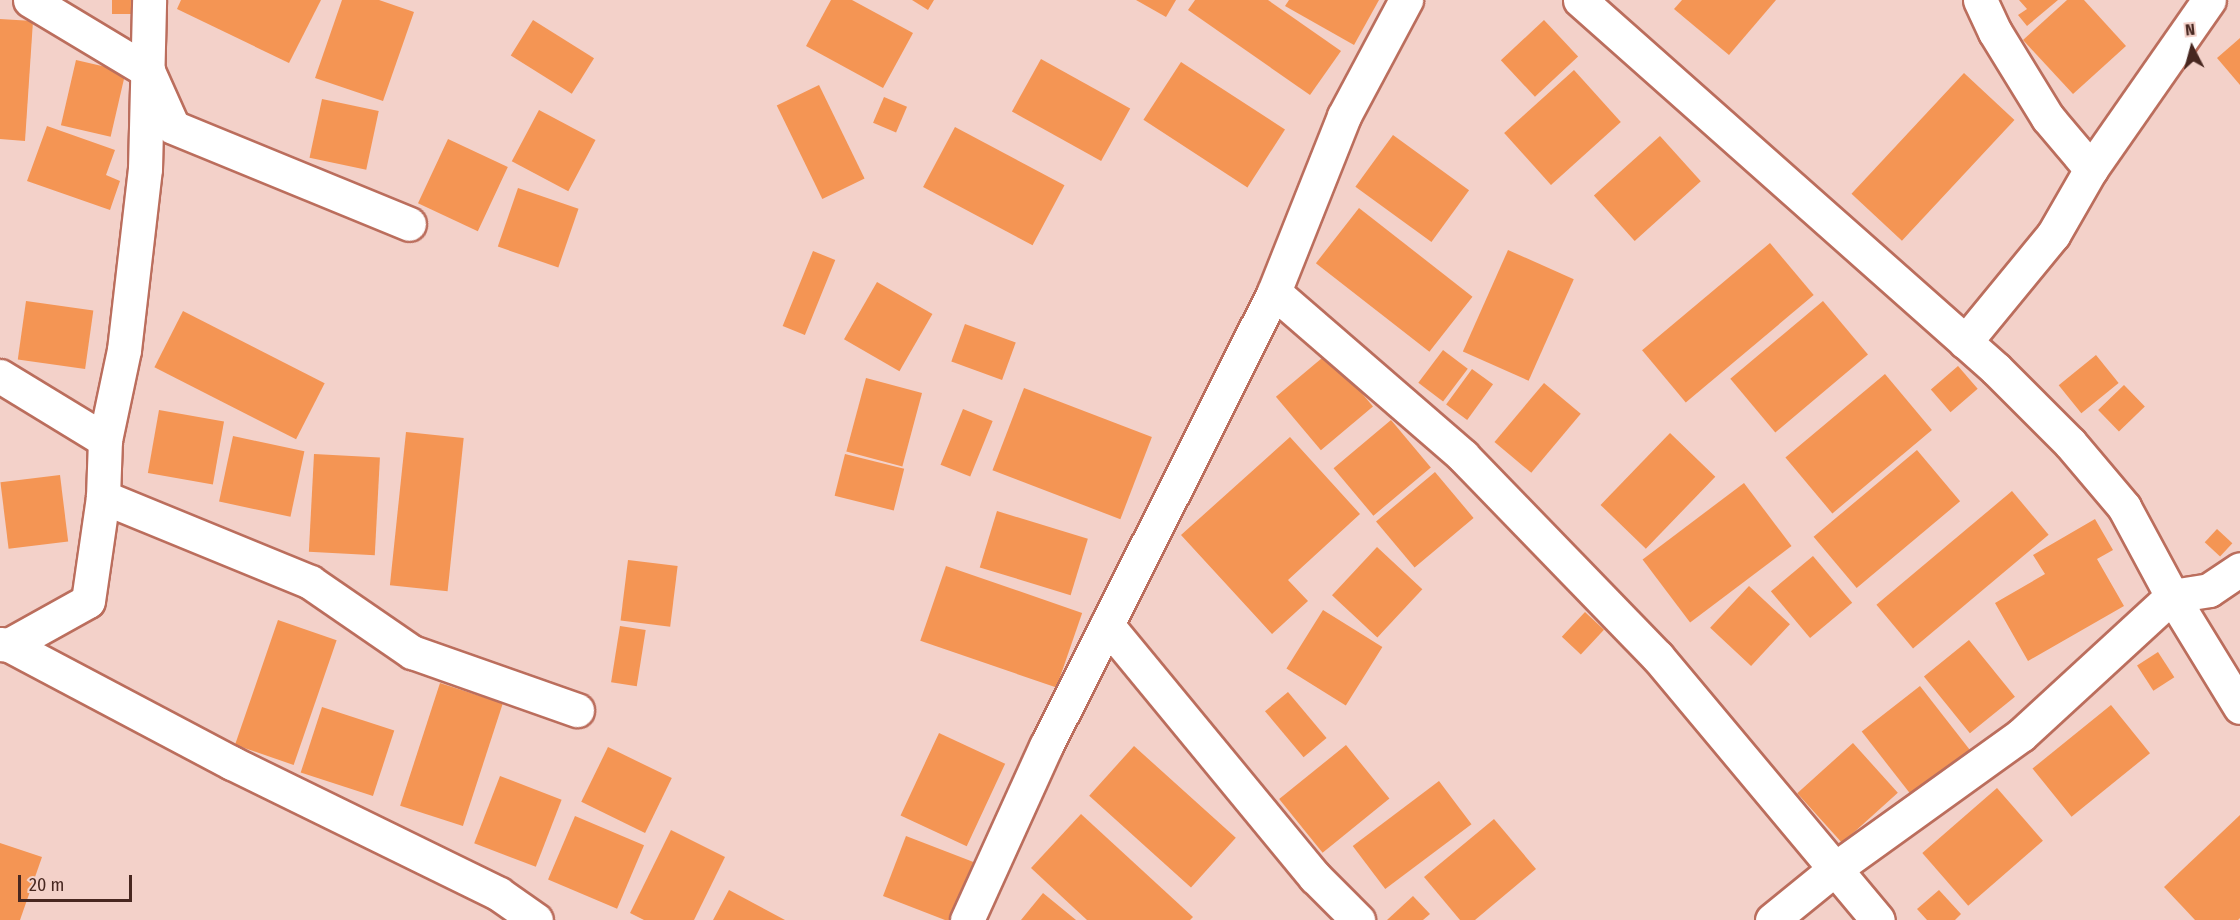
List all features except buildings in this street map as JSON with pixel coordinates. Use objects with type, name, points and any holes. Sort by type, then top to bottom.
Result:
[{"type":"street","points":[[30,0],[148,71],[173,127],[409,224]]},
{"type":"street","points":[[4,644],[88,601],[103,497],[105,440],[124,350],[146,169],[149,0]]},
{"type":"street","points":[[967,920],[1046,746],[1274,292],[1344,116],[1406,0]]},
{"type":"street","points":[[1580,0],[1965,342],[2036,408],[2124,507],[2172,596],[2240,707]]},
{"type":"street","points":[[1980,0],[1995,32],[2048,118],[2091,169]]},
{"type":"street","points":[[1965,342],[2053,235],[2091,169],[2209,0]]},
{"type":"street","points":[[1274,292],[1463,456],[1657,656],[1878,920]]},
{"type":"street","points":[[0,376],[105,440]]},
{"type":"street","points":[[103,497],[310,582],[412,652],[577,710]]},
{"type":"street","points":[[1772,920],[1836,868],[2021,735],[2172,596],[2209,591],[2240,569]]},
{"type":"street","points":[[1107,625],[1315,877],[1358,920]]},
{"type":"street","points":[[4,644],[232,763],[499,894],[536,920]]}]
